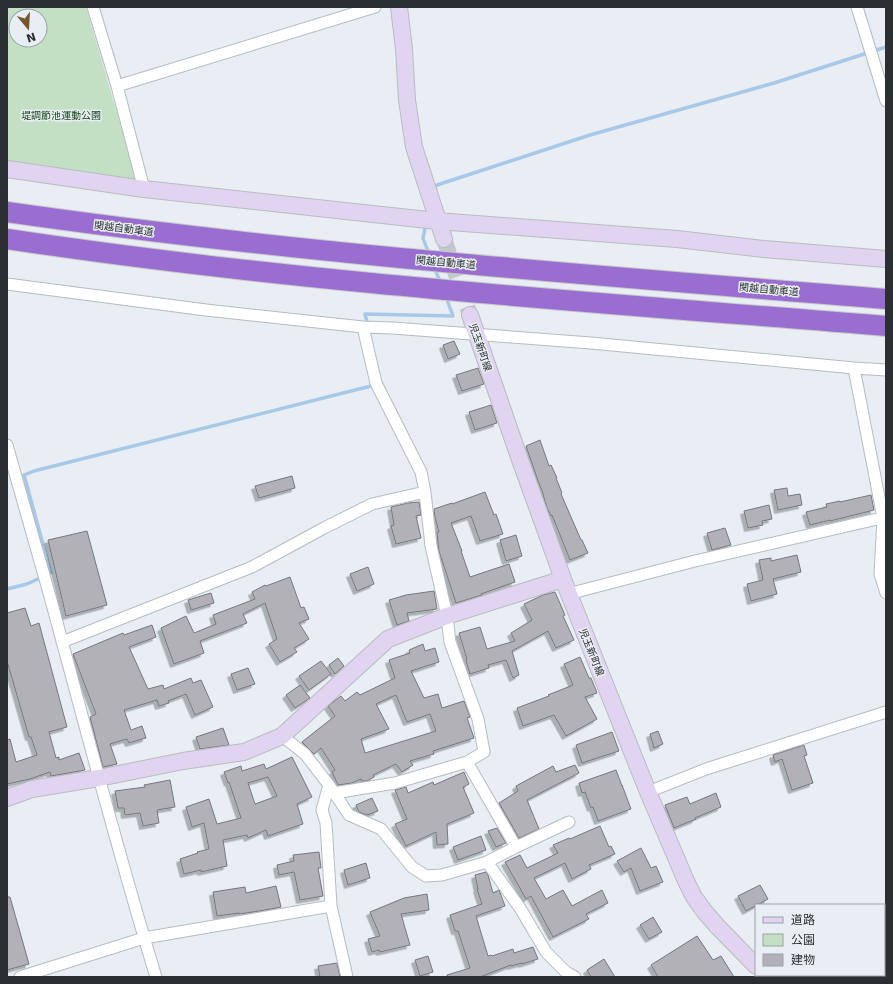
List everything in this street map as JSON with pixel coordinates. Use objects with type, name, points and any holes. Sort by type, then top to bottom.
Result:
[{"type":"highway","name":"関越自動車道","points":[[7,212],[157,232],[377,256],[886,299]]},
{"type":"highway","points":[[7,239],[160,260],[374,283],[886,326]]},
{"type":"street","points":[[93,7],[117,86],[144,189]]},
{"type":"street","points":[[117,86],[375,7]]},
{"type":"street","points":[[399,7],[404,49],[406,100],[414,147],[444,239]]},
{"type":"street","points":[[857,7],[886,101]]},
{"type":"street","points":[[7,169],[144,189],[437,221],[678,239],[764,249],[886,259]]},
{"type":"street","points":[[7,284],[206,310],[363,327],[591,343],[886,370]]},
{"type":"street","name":"児玉新町線","points":[[470,315],[565,587],[648,792],[686,881],[694,897],[704,911],[755,965]]},
{"type":"street","points":[[332,789],[394,783],[467,762],[484,752],[478,719],[450,642],[447,616],[430,546],[421,472],[376,382],[363,327]]},
{"type":"street","points":[[854,368],[885,517],[880,574],[886,593]]},
{"type":"street","points":[[7,445],[99,778],[156,977]]},
{"type":"street","points":[[62,642],[252,567],[372,504],[424,492]]},
{"type":"street","points":[[7,798],[32,789],[244,752],[282,736],[388,639],[447,616],[565,587],[695,561],[885,517]]},
{"type":"street","points":[[648,792],[706,768],[886,712]]},
{"type":"street","points":[[282,736],[305,754],[332,789],[349,815],[381,829],[412,867],[426,876],[442,875],[487,862],[569,822]]},
{"type":"street","points":[[467,762],[516,847]]},
{"type":"street","points":[[332,789],[322,810],[326,823],[331,906],[347,977]]},
{"type":"street","points":[[487,862],[520,908],[546,952],[566,972],[574,977]]},
{"type":"street","points":[[20,977],[144,938],[331,906]]},
{"type":"green space","name":"堤調節池運動公園","points":[[7,7],[86,7],[138,184],[7,162]]},
{"type":"building","points":[[454,341],[460,354],[448,359],[443,345]]},
{"type":"building","points":[[478,368],[484,384],[462,391],[456,375]]},
{"type":"building","points":[[491,405],[497,423],[475,430],[469,412]]},
{"type":"building","points":[[540,440],[549,466],[551,465],[557,478],[562,493],[561,494],[588,553],[570,560],[552,515],[551,516],[547,508],[526,446]]},
{"type":"building","points":[[292,476],[295,488],[259,498],[255,486]]},
{"type":"building","points":[[787,488],[788,496],[800,494],[802,505],[778,510],[774,490]]},
{"type":"building","points":[[485,492],[494,515],[496,514],[503,534],[480,541],[471,516],[451,523],[470,577],[509,564],[515,582],[456,603],[439,551],[437,533],[439,532],[434,509]]},
{"type":"building","points":[[871,495],[874,510],[810,525],[806,512],[827,507],[826,504]]},
{"type":"building","points":[[419,502],[421,515],[416,516],[421,538],[396,544],[391,526],[394,525],[391,507]]},
{"type":"building","points":[[769,505],[772,519],[762,521],[763,525],[748,528],[744,511]]},
{"type":"building","points":[[725,528],[731,545],[712,550],[707,533]]},
{"type":"building","points":[[87,531],[107,605],[66,616],[48,540]]},
{"type":"building","points":[[516,535],[522,556],[506,561],[500,540]]},
{"type":"building","points":[[797,555],[801,572],[773,579],[777,594],[751,601],[747,584],[763,580],[759,560],[771,558],[771,561]]},
{"type":"building","points":[[368,567],[374,584],[357,591],[350,574]]},
{"type":"building","points":[[290,577],[301,608],[304,607],[309,619],[299,623],[309,639],[294,648],[297,652],[280,662],[269,644],[277,639],[265,603],[243,614],[247,623],[200,641],[204,653],[174,664],[161,628],[186,616],[194,633],[216,624],[213,615],[255,599],[252,592],[265,585],[266,586]]},
{"type":"building","points":[[434,591],[437,609],[407,613],[409,621],[397,625],[389,600],[406,595]]},
{"type":"building","points":[[555,592],[565,615],[563,616],[574,640],[556,648],[548,631],[512,651],[519,675],[513,678],[506,660],[488,665],[489,668],[470,674],[459,633],[480,627],[487,649],[515,641],[511,633],[532,620],[524,604],[543,595]]},
{"type":"building","points":[[211,593],[214,603],[191,610],[188,600]]},
{"type":"building","points":[[25,608],[31,626],[39,623],[67,727],[49,732],[56,758],[59,757],[59,760],[79,753],[85,770],[51,776],[50,772],[30,779],[7,784],[7,740],[10,739],[16,762],[37,755],[31,737],[29,737],[7,661],[7,613]]},
{"type":"building","points":[[152,625],[156,637],[129,647],[148,689],[163,685],[164,689],[191,678],[193,683],[201,680],[213,707],[195,715],[186,694],[168,701],[169,703],[159,706],[157,700],[124,710],[131,730],[142,726],[146,738],[129,743],[127,739],[110,744],[117,764],[103,767],[90,717],[96,714],[73,654],[123,633],[124,635]]},
{"type":"building","points":[[423,644],[425,651],[435,648],[439,662],[411,671],[424,698],[438,694],[442,708],[464,701],[470,717],[467,718],[474,738],[433,751],[434,754],[410,761],[413,765],[402,772],[396,764],[373,775],[374,777],[367,781],[362,781],[361,779],[352,783],[338,785],[332,772],[335,770],[321,748],[314,754],[302,742],[335,716],[328,706],[341,696],[345,701],[357,692],[360,695],[395,678],[389,660],[410,653],[409,650]],"holes":[[[396,695],[407,722],[430,714],[436,731],[365,753],[361,739],[389,729],[376,704]]]},
{"type":"building","points":[[580,657],[597,693],[585,697],[597,719],[566,736],[554,715],[523,726],[517,708],[573,685],[564,664]]},
{"type":"building","points":[[338,658],[344,666],[335,674],[329,665]]},
{"type":"building","points":[[321,661],[331,674],[309,690],[299,676]]},
{"type":"building","points":[[248,668],[255,684],[237,690],[231,674]]},
{"type":"building","points":[[300,685],[310,698],[295,708],[286,695]]},
{"type":"building","points":[[223,728],[229,745],[200,749],[196,737]]},
{"type":"building","points":[[658,731],[663,744],[654,748],[650,734]]},
{"type":"building","points":[[612,732],[619,751],[582,763],[576,745]]},
{"type":"building","points":[[804,745],[807,755],[804,756],[813,783],[792,790],[782,759],[775,762],[773,755]]},
{"type":"building","points":[[292,757],[312,797],[297,804],[303,824],[268,836],[266,830],[248,838],[247,835],[223,840],[227,866],[184,874],[180,859],[209,849],[204,823],[192,827],[186,807],[209,799],[217,824],[241,818],[229,782],[228,783],[224,772],[241,766],[242,771],[264,764],[266,769]],"holes":[[[268,777],[277,796],[255,804],[248,783]]]},
{"type":"building","points":[[575,765],[579,773],[527,800],[539,829],[519,838],[499,803],[518,791],[516,786],[553,766],[556,772]]},
{"type":"building","points":[[616,770],[631,809],[598,821],[585,792],[582,793],[579,783]]},
{"type":"building","points":[[464,772],[469,784],[463,787],[474,813],[447,824],[448,844],[437,845],[436,832],[406,846],[395,824],[407,819],[395,790],[406,787],[408,793],[433,782],[434,785]]},
{"type":"building","points":[[170,780],[175,807],[157,810],[159,823],[143,826],[140,813],[125,815],[124,808],[118,808],[115,791],[145,787],[144,785]]},
{"type":"building","points":[[716,793],[721,807],[674,828],[665,805],[687,797],[690,804]]},
{"type":"building","points":[[372,798],[378,811],[367,815],[359,812],[356,805]]},
{"type":"building","points":[[600,826],[609,847],[611,846],[615,854],[589,865],[591,869],[572,879],[565,863],[534,878],[546,899],[563,890],[572,906],[602,890],[608,903],[586,914],[589,919],[553,937],[531,896],[526,899],[505,862],[520,855],[527,868],[558,853],[553,845]]},
{"type":"building","points":[[497,828],[506,843],[496,847],[488,831]]},
{"type":"building","points":[[481,836],[486,850],[458,860],[453,847]]},
{"type":"building","points":[[641,848],[651,868],[656,866],[663,882],[640,891],[631,868],[624,872],[617,861]]},
{"type":"building","points":[[319,852],[321,868],[318,868],[323,896],[300,900],[294,872],[279,875],[277,865],[294,861],[293,855]]},
{"type":"building","points":[[366,863],[370,878],[348,885],[344,870]]},
{"type":"building","points":[[486,872],[493,893],[499,890],[505,906],[476,916],[488,956],[513,949],[514,953],[533,947],[538,959],[522,964],[511,965],[480,977],[447,977],[447,975],[470,968],[458,931],[455,931],[450,915],[482,904],[477,889],[475,875]]},
{"type":"building","points":[[760,885],[768,899],[759,904],[755,904],[755,906],[746,911],[738,896]]},
{"type":"building","points":[[276,886],[281,907],[217,916],[213,892],[245,887],[246,893]]},
{"type":"building","points":[[427,894],[429,910],[401,914],[410,945],[380,952],[379,950],[372,952],[368,939],[380,936],[370,912],[404,898]]},
{"type":"building","points":[[7,897],[10,897],[29,964],[7,970]]},
{"type":"building","points":[[653,917],[662,932],[649,939],[640,925]]},
{"type":"building","points":[[697,936],[713,960],[721,956],[734,977],[658,977],[651,965]]},
{"type":"building","points":[[428,956],[433,972],[420,976],[415,960]]},
{"type":"building","points":[[604,959],[615,977],[591,977],[587,970]]},
{"type":"building","points":[[337,963],[340,977],[320,977],[318,966]]},
{"type":"waterway","points":[[433,190],[434,186],[590,135],[774,83],[886,47]]},
{"type":"waterway","points":[[426,223],[423,238],[429,254]]},
{"type":"waterway","points":[[434,267],[441,284]]},
{"type":"waterway","points":[[368,326],[365,314],[453,316],[446,297]]},
{"type":"waterway","points":[[7,589],[27,584],[51,573],[24,475],[34,471],[371,386],[372,381]]},
{"type":"tunnel","points":[[444,239],[470,315]]}]
